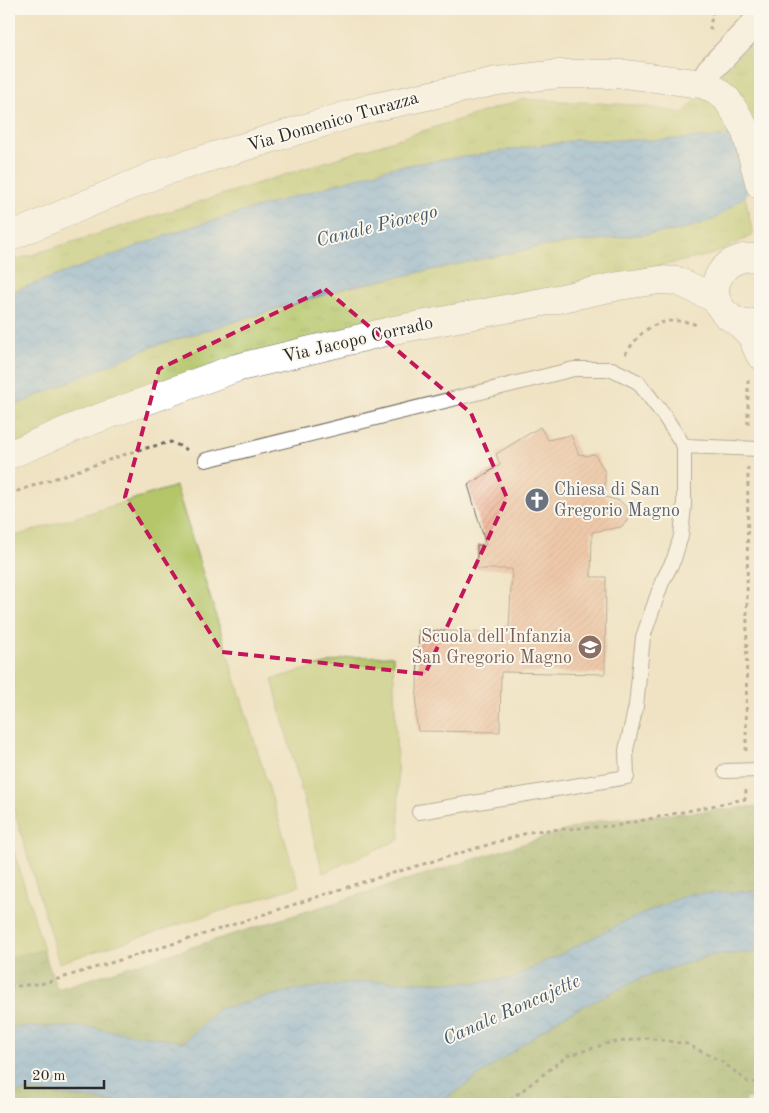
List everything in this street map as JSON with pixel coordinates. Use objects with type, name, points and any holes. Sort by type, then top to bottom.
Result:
[{"type":"main road","name":"Via Domenico Turazza","points":[[9,236],[162,172],[371,108],[497,81],[560,74],[625,74],[702,84]]},
{"type":"main road","points":[[702,84],[716,90],[726,98],[740,118],[745,129],[760,185]]},
{"type":"main road","points":[[754,365],[750,322],[725,314],[716,299],[715,289],[722,270],[730,263],[739,258],[760,259]]},
{"type":"main road","name":"Via Jacopo Corrado","points":[[9,455],[80,425],[236,368],[394,330],[618,286],[660,280],[678,282],[716,299]]},
{"type":"street","points":[[702,84],[710,70],[760,18]]},
{"type":"lane","points":[[206,460],[574,369],[612,369],[638,382],[663,414],[684,446],[682,536],[674,559],[662,582],[644,637],[636,706],[626,750],[627,777],[419,812]]},
{"type":"lane","points":[[684,446],[754,449]]},
{"type":"lane","points":[[725,771],[760,770]]},
{"type":"path","points":[[710,27],[713,9]]},
{"type":"path","points":[[612,369],[645,331],[658,324],[674,320],[692,323],[700,327]]},
{"type":"path","points":[[9,987],[45,983],[534,831],[615,826],[745,798],[754,449],[754,365]]},
{"type":"path","points":[[9,494],[138,450],[171,442],[206,460]]},
{"type":"path","points":[[503,1104],[519,1094],[567,1056],[609,1042],[647,1038],[687,1044],[724,1063],[748,1082],[760,1083]]},
{"type":"highlighted area","points":[[325,289],[471,413],[507,498],[425,674],[222,652],[125,497],[159,369]]},
{"type":"green space","points":[[760,34],[760,144],[735,149],[733,137],[576,140],[394,167],[181,230],[9,293],[9,262],[524,99],[636,105],[683,113]]},
{"type":"green space","points":[[745,196],[753,235],[714,254],[548,291],[9,448],[9,408],[151,347],[346,288],[539,247],[681,230],[715,219]]},
{"type":"green space","points":[[176,486],[299,886],[59,963],[9,793],[9,538]]},
{"type":"green space","points":[[393,656],[400,839],[323,873],[272,679],[350,657]]},
{"type":"green space","points":[[760,806],[760,891],[689,894],[624,922],[513,978],[475,983],[371,981],[294,990],[219,1009],[184,1042],[85,1027],[9,1027],[9,956],[43,949],[57,989],[596,821]]},
{"type":"green space","points":[[9,835],[44,950],[9,957]]},
{"type":"green space","points":[[760,952],[760,1103],[745,1097],[745,1104],[433,1104],[453,1094],[560,1018],[641,978],[712,955]]},
{"type":"green space","points":[[9,1092],[37,1092],[131,1104],[9,1104]]},
{"type":"water","name":"Canale Piovego","points":[[733,136],[736,149],[760,144],[751,182],[745,196],[715,219],[681,230],[539,247],[346,288],[151,347],[9,408],[9,293],[181,230],[394,167],[576,140],[652,140]]},
{"type":"water","name":"Canale Roncajette","points":[[760,891],[760,952],[711,955],[641,978],[560,1018],[453,1094],[433,1104],[131,1104],[37,1092],[9,1092],[9,1027],[85,1027],[184,1042],[219,1009],[294,990],[371,981],[475,983],[513,978],[624,922],[689,894]]},
{"type":"building","points":[[540,427],[548,440],[571,435],[579,455],[595,454],[605,472],[605,497],[620,501],[627,508],[627,521],[621,527],[592,532],[591,577],[606,577],[605,674],[501,672],[500,732],[418,731],[416,717],[419,630],[504,633],[505,628],[509,628],[512,569],[477,569],[477,545],[486,545],[468,485],[500,465],[496,454]]},
{"type":"place","name":"Chiesa di San Gregorio Magno","points":[[537,500]]},
{"type":"place","name":"Scuola dell'Infanzia San Gregorio Magno","points":[[590,647]]}]
